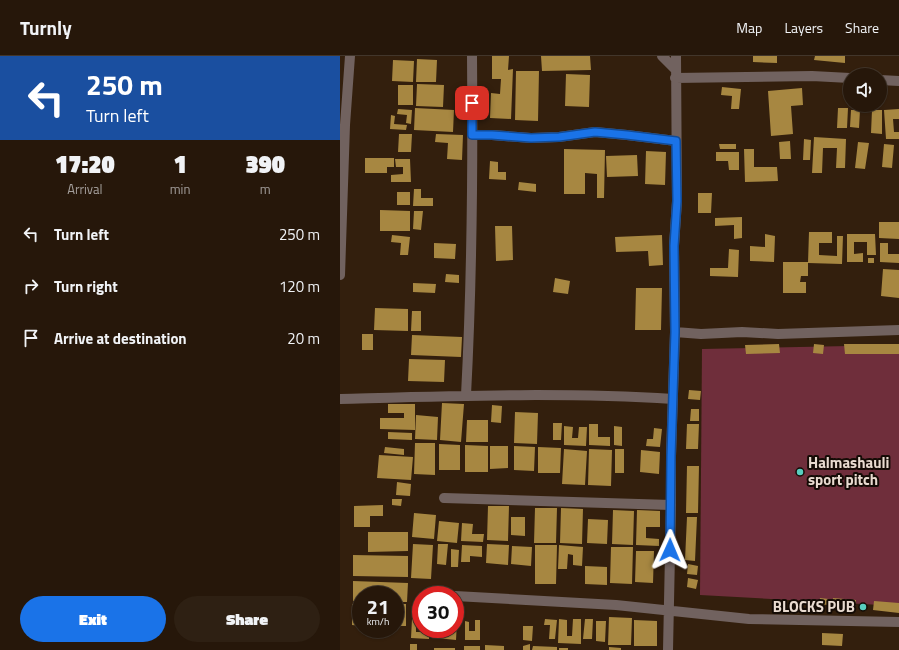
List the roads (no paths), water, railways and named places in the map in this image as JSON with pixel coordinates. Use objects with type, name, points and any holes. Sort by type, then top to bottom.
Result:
[{"type":"street","points":[[340,275],[345,132],[350,56]]},
{"type":"street","points":[[466,395],[470,332],[472,56]]},
{"type":"street","points":[[662,56],[675,74]]},
{"type":"street","points":[[668,650],[670,610],[671,456],[675,332],[674,246],[677,201],[676,56]]},
{"type":"street","points":[[675,74],[843,78]]},
{"type":"street","points":[[887,80],[899,81]]},
{"type":"street","points":[[472,135],[531,138],[559,137],[595,132],[676,141]]},
{"type":"street","points":[[675,332],[701,334],[742,332],[778,334],[899,330]]},
{"type":"street","points":[[340,399],[466,395],[587,395],[673,399]]},
{"type":"street","points":[[444,498],[671,505]]},
{"type":"street","points":[[464,596],[670,610],[749,619],[899,622]]},
{"type":"place","name":"Halmashauli sport pitch","points":[[800,472]]},
{"type":"place","name":"BLOCKS PUB","points":[[863,607]]}]
